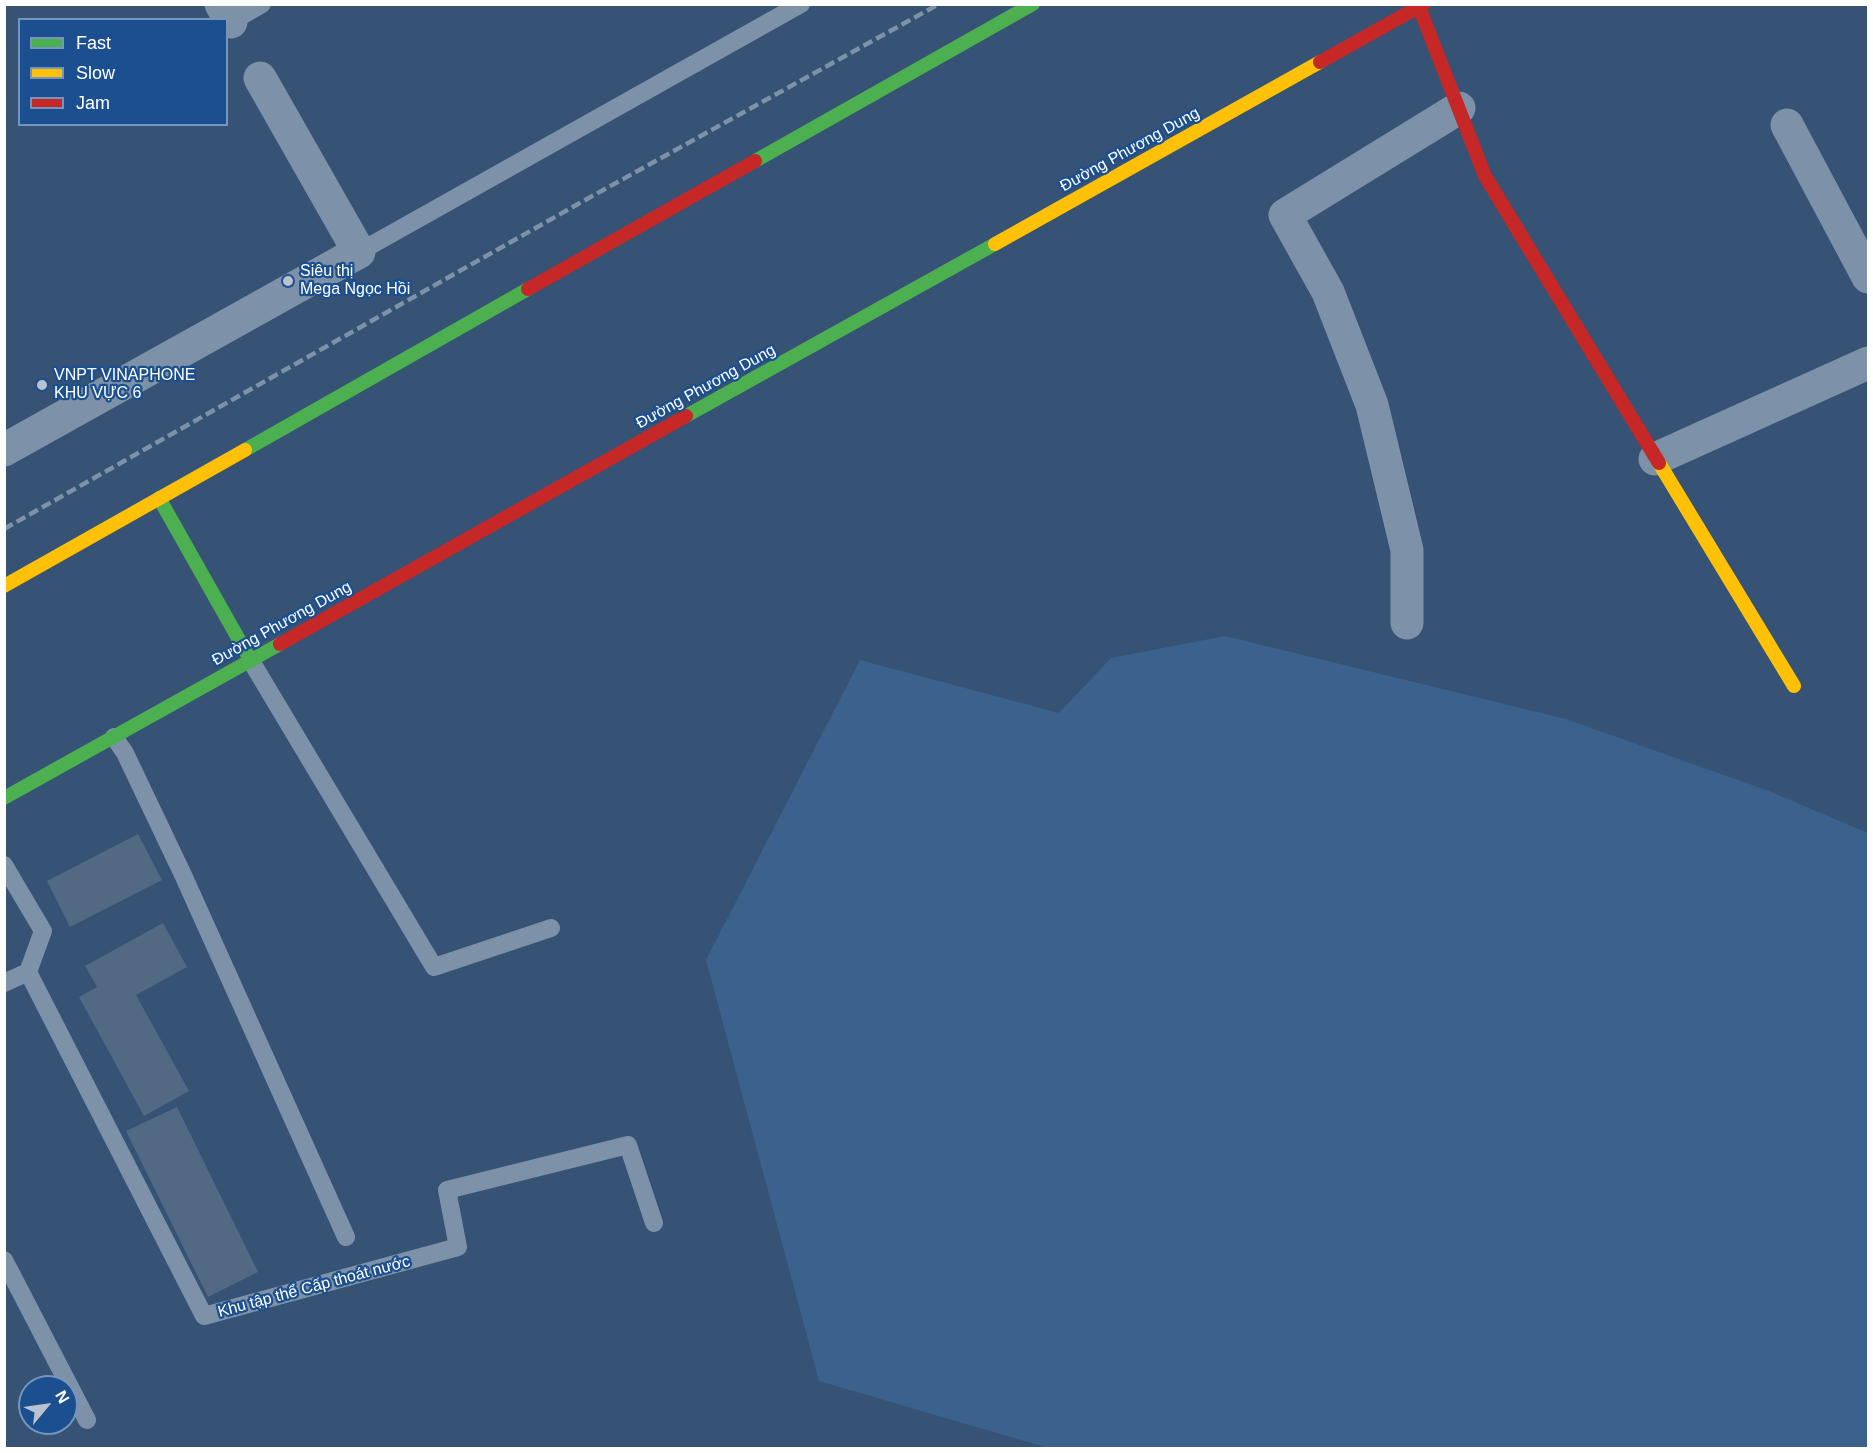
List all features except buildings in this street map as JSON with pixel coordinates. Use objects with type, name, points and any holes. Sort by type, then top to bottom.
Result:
[{"type":"main road","points":[[4,586],[1034,4]]},
{"type":"main road","points":[[1420,5],[1485,176],[1794,686]]},
{"type":"main road","name":"Đường Phương Dung","points":[[4,798],[1420,5]]},
{"type":"main road","points":[[159,498],[251,661]]},
{"type":"street","points":[[4,450],[359,252],[260,78]]},
{"type":"street","points":[[1407,622],[1407,550],[1371,405],[1328,292],[1285,215],[1459,108]]},
{"type":"street","points":[[1787,125],[1869,277]]},
{"type":"street","points":[[1655,459],[1869,363]]},
{"type":"lane","points":[[226,13],[262,4]]},
{"type":"lane","points":[[359,252],[801,4]]},
{"type":"lane","points":[[251,661],[434,968],[551,928]]},
{"type":"lane","points":[[114,737],[125,753],[184,877],[346,1237]]},
{"type":"lane","points":[[4,865],[43,931],[28,972],[4,983]]},
{"type":"lane","name":"Khu tập thể Cấp thoát nước","points":[[28,972],[204,1317],[458,1247],[447,1190],[628,1145],[654,1223]]},
{"type":"lane","points":[[4,1260],[87,1420]]},
{"type":"water","points":[[1225,636],[1566,719],[1769,791],[1868,833],[1868,1448],[1048,1448],[819,1381],[706,960],[860,660],[1059,713],[1111,658]]},
{"type":"railway","points":[[4,529],[578,204],[939,4]]},
{"type":"traffic: fast","points":[[755,161],[1033,4]]},
{"type":"traffic: fast","points":[[686,416],[995,244]]},
{"type":"traffic: fast","points":[[245,450],[528,289]]},
{"type":"traffic: fast","points":[[159,498],[251,661]]},
{"type":"traffic: fast","points":[[4,798],[280,644]]},
{"type":"traffic: slow","points":[[995,244],[1320,62]]},
{"type":"traffic: slow","points":[[4,586],[245,450]]},
{"type":"traffic: slow","points":[[1659,463],[1794,686]]},
{"type":"traffic: jam","points":[[1320,62],[1424,4]]},
{"type":"traffic: jam","points":[[1419,7],[1485,176],[1659,463]]},
{"type":"traffic: jam","points":[[528,289],[755,161]]},
{"type":"traffic: jam","points":[[280,644],[686,416]]},
{"type":"place","name":"Siêu thị Mega Ngọc Hồi","points":[[288,281]]},
{"type":"place","name":"VNPT VINAPHONE KHU VỰC 6","points":[[42,385]]}]
